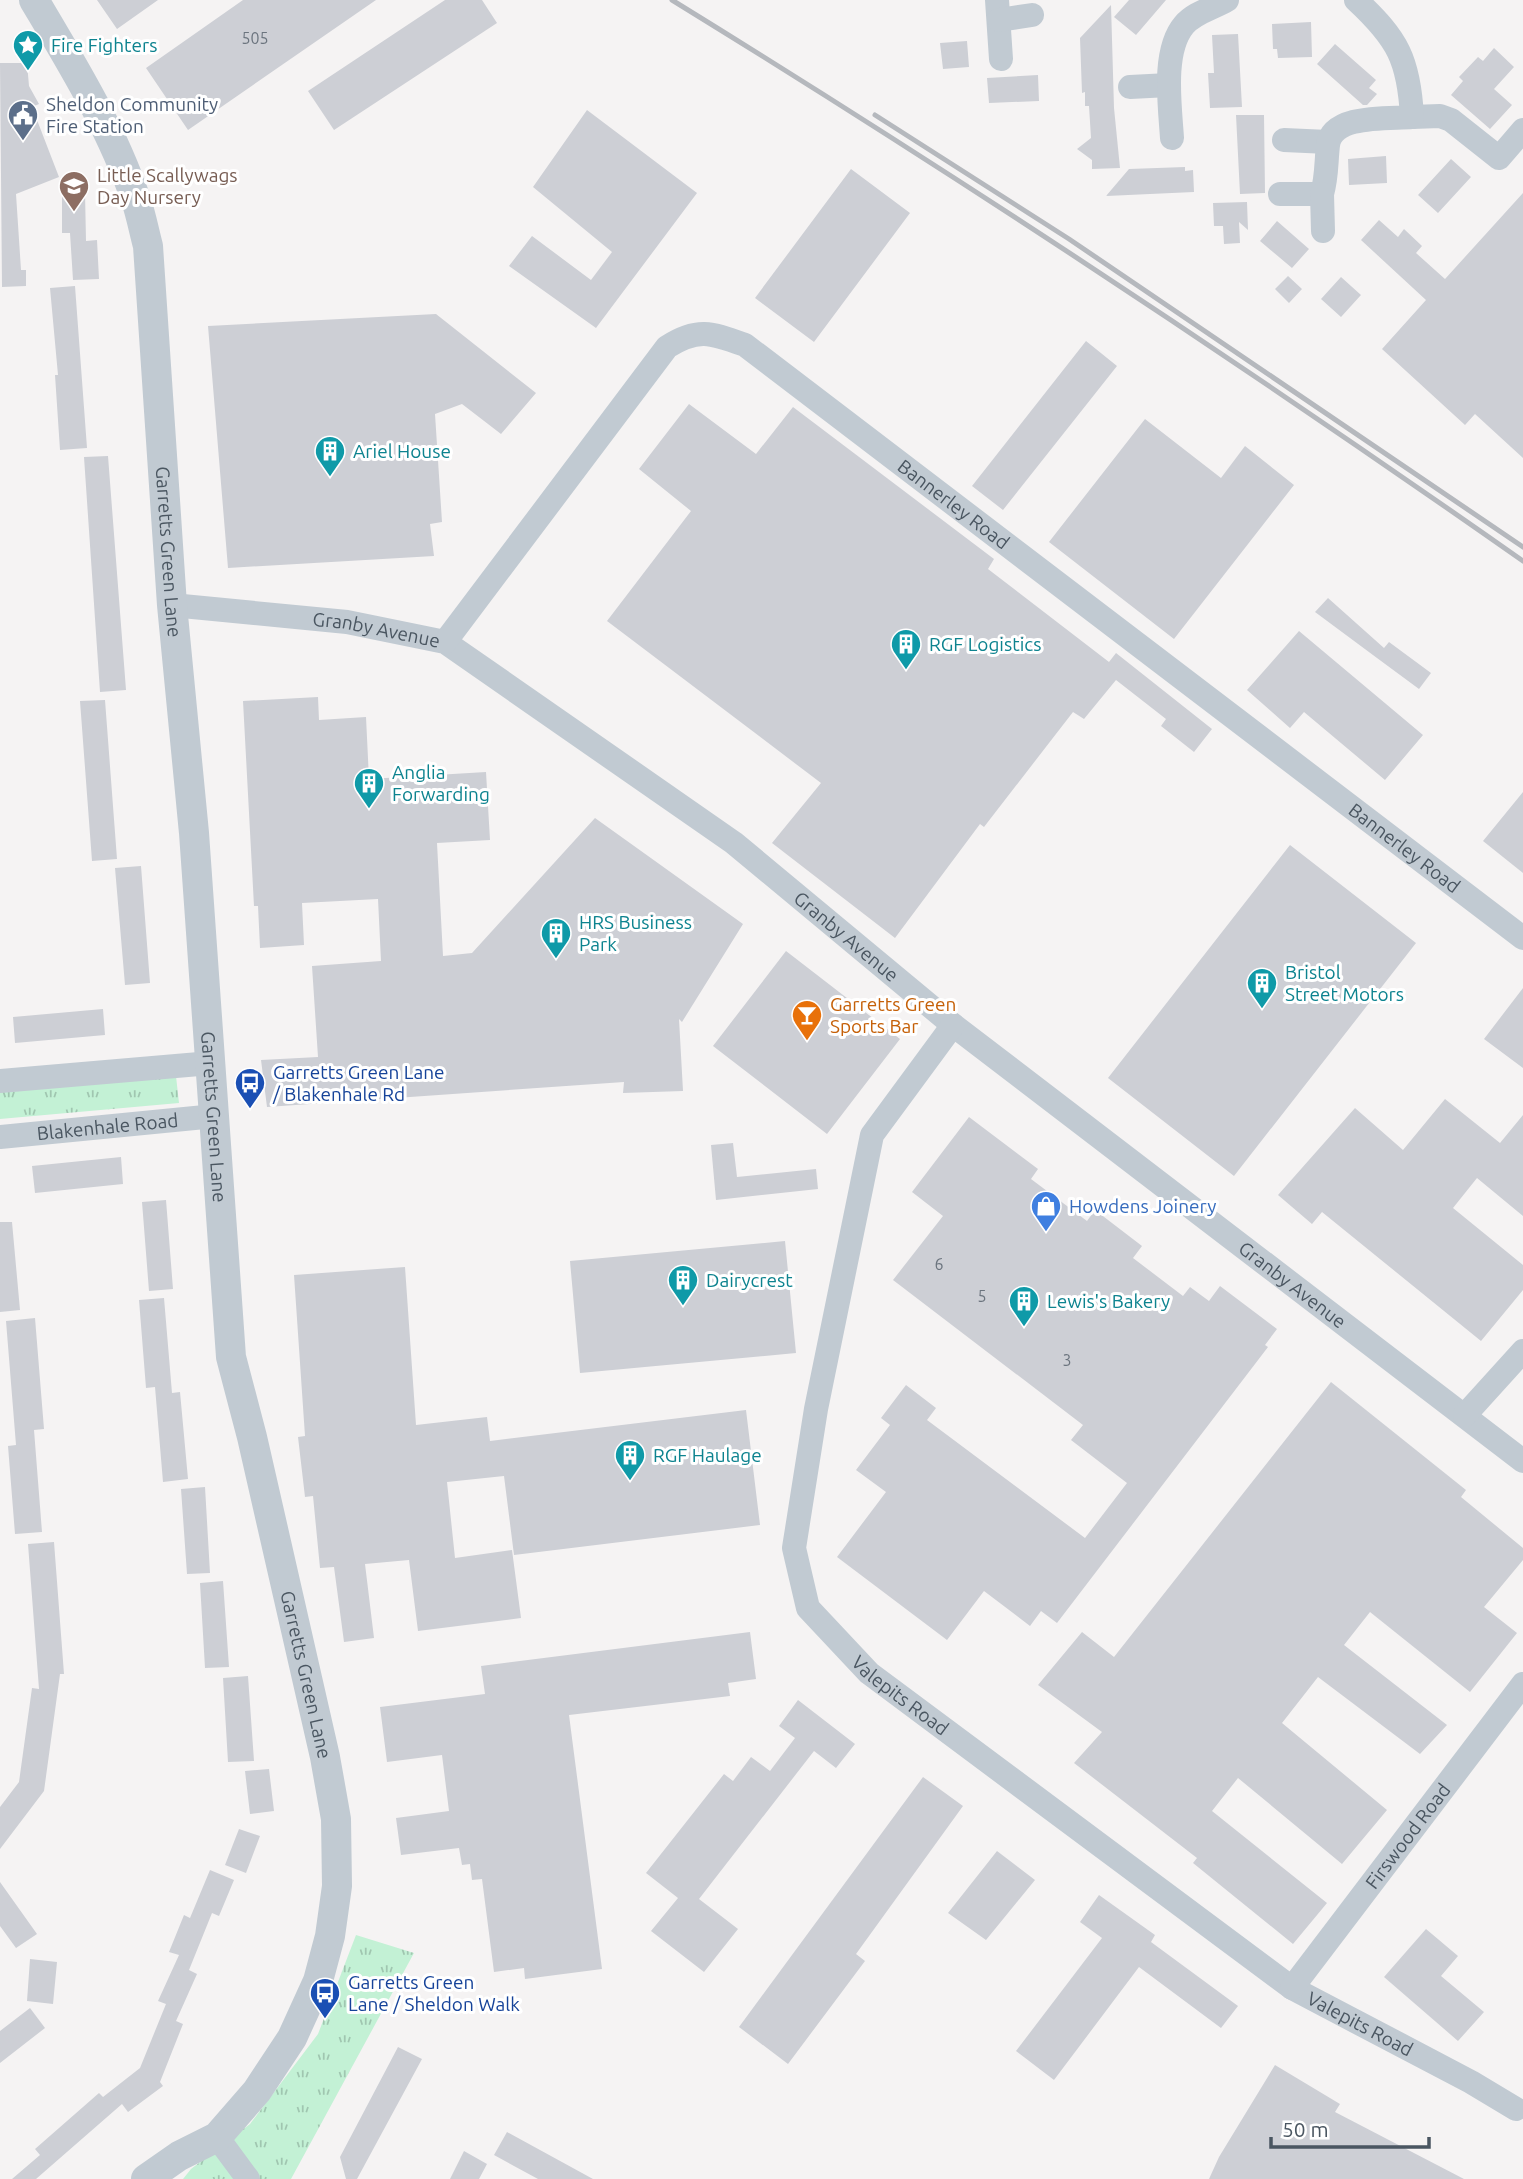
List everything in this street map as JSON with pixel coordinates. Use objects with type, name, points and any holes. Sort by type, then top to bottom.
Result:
[{"type":"street","name":"Garretts Green Lane","points":[[34,0],[86,88],[124,169],[137,201],[148,247],[172,605],[194,834],[231,1357],[252,1437],[325,1757],[336,1819],[337,1886],[330,1936],[318,1982],[292,2038],[257,2091],[217,2137],[178,2156],[146,2179]]},
{"type":"street","points":[[1172,138],[1169,85],[1174,41],[1185,24],[1200,13],[1227,0]]},
{"type":"street","points":[[1356,0],[1384,27],[1399,50],[1410,83],[1412,117]]},
{"type":"street","points":[[1001,59],[998,10],[1032,15]]},
{"type":"street","points":[[1130,87],[1169,85]]},
{"type":"street","points":[[1323,231],[1322,194],[1328,168],[1328,142],[1333,132],[1345,124],[1440,116],[1451,120],[1499,158],[1523,130]]},
{"type":"street","points":[[1284,140],[1328,142]]},
{"type":"street","points":[[1280,194],[1322,194]]},
{"type":"street","name":"Bannerley Road","points":[[445,642],[667,346],[685,335],[710,332],[745,345],[1523,939]]},
{"type":"street","name":"Granby Avenue","points":[[172,605],[347,622],[445,642],[734,843],[953,1025],[1523,1461]]},
{"type":"street","name":"Valepits Road","points":[[953,1025],[872,1135],[816,1409],[794,1548],[808,1608],[869,1673],[1292,1988],[1471,2082],[1516,2109]]},
{"type":"street","points":[[0,1081],[211,1063]]},
{"type":"street","name":"Blakenhale Road","points":[[0,1138],[215,1116]]},
{"type":"street","points":[[1465,1415],[1523,1351]]},
{"type":"street","name":"Firswood Road","points":[[1292,1988],[1523,1684]]},
{"type":"street","points":[[217,2137],[248,2179]]},
{"type":"green space","points":[[176,1076],[179,1103],[0,1119],[0,1091]]},
{"type":"green space","points":[[356,1935],[414,1953],[291,2179],[183,2179],[191,2169],[250,2124],[318,2034]]},
{"type":"building","points":[[97,0],[158,0],[117,29]]},
{"type":"building","points":[[243,0],[376,0],[188,130],[146,68]]},
{"type":"building","points":[[445,0],[482,0],[497,23],[334,130],[308,91]]},
{"type":"building","points":[[1129,0],[1166,0],[1136,35],[1114,17]]},
{"type":"building","points":[[1111,5],[1114,108],[1120,168],[1092,169],[1092,160],[1077,149],[1091,138],[1089,106],[1085,106],[1085,92],[1082,93],[1080,38]]},
{"type":"building","points":[[1311,22],[1312,57],[1278,58],[1277,49],[1273,49],[1272,24]]},
{"type":"building","points":[[1238,34],[1242,107],[1210,108],[1208,73],[1214,73],[1212,35]]},
{"type":"building","points":[[967,41],[969,67],[943,69],[940,43]]},
{"type":"building","points":[[1335,44],[1376,80],[1369,88],[1377,94],[1367,105],[1363,105],[1317,64]]},
{"type":"building","points":[[1494,48],[1514,67],[1494,89],[1512,105],[1490,129],[1451,95],[1463,81],[1459,77],[1478,57],[1483,61]]},
{"type":"building","name":"Sheldon Community Fire Station","points":[[0,63],[27,63],[29,86],[39,104],[32,107],[59,177],[16,194],[21,270],[26,270],[26,286],[2,287]]},
{"type":"building","points":[[1038,75],[1039,101],[989,103],[987,78]]},
{"type":"building","points":[[587,110],[697,193],[596,328],[509,266],[532,236],[591,280],[612,252],[533,187]]},
{"type":"building","points":[[1236,115],[1264,115],[1265,193],[1240,194]]},
{"type":"building","points":[[1386,156],[1387,183],[1349,185],[1348,159]]},
{"type":"building","points":[[1451,159],[1471,177],[1438,213],[1418,195]]},
{"type":"building","points":[[1185,167],[1185,171],[1193,170],[1194,192],[1106,196],[1129,169]]},
{"type":"building","points":[[851,169],[910,213],[814,342],[755,298]]},
{"type":"building","points":[[85,192],[86,241],[97,240],[99,279],[73,280],[70,233],[62,233],[62,193]]},
{"type":"building","points":[[1523,193],[1523,458],[1475,414],[1465,425],[1382,349],[1426,300],[1361,240],[1379,220],[1398,237],[1404,229],[1422,246],[1416,253],[1445,279]]},
{"type":"building","points":[[1247,202],[1248,230],[1239,222],[1240,243],[1224,244],[1223,226],[1214,226],[1213,203]]},
{"type":"building","points":[[1277,221],[1309,249],[1292,268],[1260,241]]},
{"type":"building","points":[[1288,276],[1302,289],[1289,303],[1275,289]]},
{"type":"building","points":[[1341,277],[1361,295],[1341,317],[1321,299]]},
{"type":"building","points":[[75,286],[87,448],[60,450],[55,375],[58,375],[50,288]]},
{"type":"building","name":"Ariel House","points":[[436,314],[536,393],[501,434],[462,404],[435,414],[442,522],[430,524],[434,556],[228,568],[208,326]]},
{"type":"building","points":[[1086,341],[1117,366],[1003,510],[972,486]]},
{"type":"building","name":"RGF Logistics","points":[[689,404],[756,454],[793,407],[994,559],[988,569],[1109,662],[1116,653],[1212,729],[1194,752],[1161,726],[1166,719],[1116,680],[1084,719],[1073,712],[984,827],[980,824],[895,938],[772,843],[821,783],[607,621],[691,511],[639,469]]},
{"type":"building","points":[[1145,419],[1221,478],[1245,446],[1294,485],[1174,639],[1049,542]]},
{"type":"building","points":[[108,456],[126,690],[100,692],[84,457]]},
{"type":"building","points":[[1328,598],[1384,648],[1389,642],[1431,673],[1419,689],[1315,612]]},
{"type":"building","points":[[1299,631],[1423,735],[1385,780],[1304,712],[1290,728],[1247,690]]},
{"type":"building","name":"HRS Business Park","points":[[318,697],[319,720],[366,717],[369,779],[486,772],[490,840],[437,843],[443,956],[472,953],[595,818],[743,924],[682,1022],[679,1019],[683,1091],[623,1093],[624,1082],[267,1107],[261,1060],[318,1057],[312,966],[381,961],[378,899],[302,903],[304,945],[260,948],[258,906],[254,906],[243,701]]},
{"type":"building","points":[[105,700],[117,859],[92,861],[80,701]]},
{"type":"building","points":[[1523,792],[1523,873],[1483,841]]},
{"type":"building","name":"Bristol Street Motors","points":[[1290,845],[1416,943],[1234,1176],[1108,1078]]},
{"type":"building","points":[[141,866],[150,983],[125,985],[115,868]]},
{"type":"building","name":"Garretts Green Sports Bar","points":[[786,951],[900,1039],[827,1134],[713,1046]]},
{"type":"building","points":[[1523,988],[1523,1068],[1484,1039]]},
{"type":"building","points":[[103,1009],[105,1035],[15,1043],[13,1017]]},
{"type":"building","points":[[1445,1099],[1500,1143],[1523,1115],[1523,1216],[1477,1178],[1453,1208],[1523,1265],[1523,1290],[1481,1341],[1322,1212],[1312,1224],[1278,1195],[1355,1108],[1403,1150]]},
{"type":"building","points":[[969,1117],[1038,1169],[1031,1179],[1087,1221],[1095,1210],[1142,1246],[1133,1258],[1183,1296],[1190,1287],[1209,1301],[1220,1286],[1277,1329],[1265,1345],[1268,1347],[1057,1623],[1041,1611],[1030,1626],[984,1591],[947,1640],[837,1557],[886,1492],[856,1470],[890,1425],[881,1418],[906,1385],[936,1408],[927,1420],[1085,1538],[1127,1483],[1071,1440],[1083,1425],[893,1280],[943,1216],[912,1192]]},
{"type":"building","points":[[733,1143],[737,1177],[816,1169],[818,1189],[716,1200],[711,1145]]},
{"type":"building","points":[[121,1157],[123,1184],[35,1193],[32,1166]]},
{"type":"building","points":[[166,1200],[173,1289],[149,1291],[142,1202]]},
{"type":"building","points":[[0,1222],[12,1222],[20,1310],[0,1312]]},
{"type":"building","name":"Dairycrest","points":[[785,1241],[796,1353],[580,1373],[570,1261]]},
{"type":"building","points":[[405,1267],[416,1425],[487,1417],[490,1441],[746,1410],[760,1525],[514,1555],[504,1476],[447,1482],[455,1558],[512,1550],[521,1618],[418,1631],[409,1560],[365,1564],[374,1638],[344,1642],[334,1567],[320,1568],[313,1496],[305,1497],[298,1437],[305,1436],[294,1275]]},
{"type":"building","points":[[164,1298],[172,1393],[180,1392],[188,1479],[163,1482],[155,1387],[146,1388],[139,1300]]},
{"type":"building","points":[[35,1318],[44,1429],[34,1430],[42,1532],[15,1534],[8,1446],[16,1445],[6,1321]]},
{"type":"building","points":[[1331,1382],[1466,1490],[1461,1497],[1523,1548],[1523,1560],[1484,1607],[1517,1633],[1470,1692],[1370,1612],[1344,1645],[1447,1725],[1420,1754],[1318,1677],[1282,1723],[1387,1810],[1342,1864],[1238,1778],[1212,1811],[1327,1903],[1293,1944],[1193,1863],[1197,1858],[1074,1763],[1102,1732],[1038,1685],[1082,1632],[1114,1657]]},
{"type":"building","points":[[205,1487],[210,1573],[187,1574],[181,1489]]},
{"type":"building","points":[[54,1542],[64,1674],[60,1674],[44,1791],[0,1849],[0,1807],[19,1782],[32,1688],[39,1689],[28,1544]]},
{"type":"building","points":[[223,1581],[229,1667],[205,1668],[200,1583]]},
{"type":"building","points":[[750,1632],[756,1679],[728,1683],[730,1696],[569,1715],[602,1969],[525,1979],[524,1968],[494,1972],[482,1879],[472,1880],[470,1864],[462,1865],[459,1848],[401,1855],[396,1818],[449,1811],[442,1755],[387,1762],[380,1707],[485,1694],[481,1666]]},
{"type":"building","points":[[248,1676],[254,1761],[228,1762],[223,1678]]},
{"type":"building","points":[[798,1700],[855,1744],[836,1768],[814,1751],[699,1899],[738,1929],[704,1972],[651,1931],[678,1898],[646,1873],[724,1774],[733,1781],[751,1757],[770,1771],[795,1738],[779,1726]]},
{"type":"building","points":[[269,1769],[274,1811],[250,1814],[245,1771]]},
{"type":"building","points":[[923,1777],[963,1806],[856,1954],[865,1961],[788,2064],[739,2027]]},
{"type":"building","points":[[239,1829],[260,1836],[246,1873],[225,1865]]},
{"type":"building","points":[[997,1851],[1035,1880],[986,1940],[948,1913]]},
{"type":"building","points":[[210,1870],[234,1880],[219,1916],[212,1913],[189,1970],[197,1974],[176,2021],[183,2024],[160,2082],[163,2086],[128,2112],[122,2104],[36,2179],[12,2179],[40,2155],[35,2149],[99,2093],[103,2097],[140,2068],[166,2004],[158,2001],[179,1955],[169,1952],[184,1915],[190,1918]]},
{"type":"building","points":[[0,1882],[37,1934],[16,1948],[0,1926]]},
{"type":"building","points":[[1099,1895],[1155,1935],[1151,1942],[1238,2006],[1221,2028],[1139,1967],[1054,2080],[1016,2051],[1102,1938],[1080,1922]]},
{"type":"building","points":[[1426,1929],[1458,1956],[1441,1976],[1484,2012],[1458,2041],[1384,1977]]},
{"type":"building","points":[[30,1959],[57,1962],[53,2004],[27,2001]]},
{"type":"building","points":[[30,2008],[45,2028],[0,2063],[0,2031]]},
{"type":"building","points":[[398,2047],[422,2059],[357,2179],[346,2179],[340,2157]]},
{"type":"building","points":[[1275,2065],[1340,2104],[1335,2112],[1464,2179],[1209,2179],[1219,2157]]},
{"type":"building","points":[[507,2132],[593,2179],[538,2179],[494,2155]]},
{"type":"building","points":[[464,2151],[487,2164],[479,2179],[450,2179]]},
{"type":"railway","points":[[672,0],[888,135],[1102,274],[1523,561]]},
{"type":"railway","points":[[875,115],[1069,239],[1523,547]]},
{"type":"place","name":"Fire Fighters","points":[[28,72]]},
{"type":"place","name":"Sheldon Community Fire Station","points":[[23,142]]},
{"type":"place","name":"Little Scallywags Day Nursery","points":[[74,213]]},
{"type":"place","name":"Ariel House","points":[[330,478]]},
{"type":"place","name":"RGF Logistics","points":[[906,671]]},
{"type":"place","name":"Anglia Forwarding","points":[[369,810]]},
{"type":"place","name":"HRS Business Park","points":[[556,960]]},
{"type":"place","name":"Bristol Street Motors","points":[[1262,1010]]},
{"type":"place","name":"Garretts Green Sports Bar","points":[[807,1042]]},
{"type":"place","name":"Garretts Green Lane / Blakenhale Rd","points":[[250,1110]]},
{"type":"place","name":"Howdens Joinery","points":[[1046,1233]]},
{"type":"place","name":"Dairycrest","points":[[683,1307]]},
{"type":"place","name":"Lewis's Bakery","points":[[1024,1328]]},
{"type":"place","name":"RGF Haulage","points":[[630,1482]]},
{"type":"place","name":"Garretts Green Lane / Sheldon Walk","points":[[325,2020]]}]
